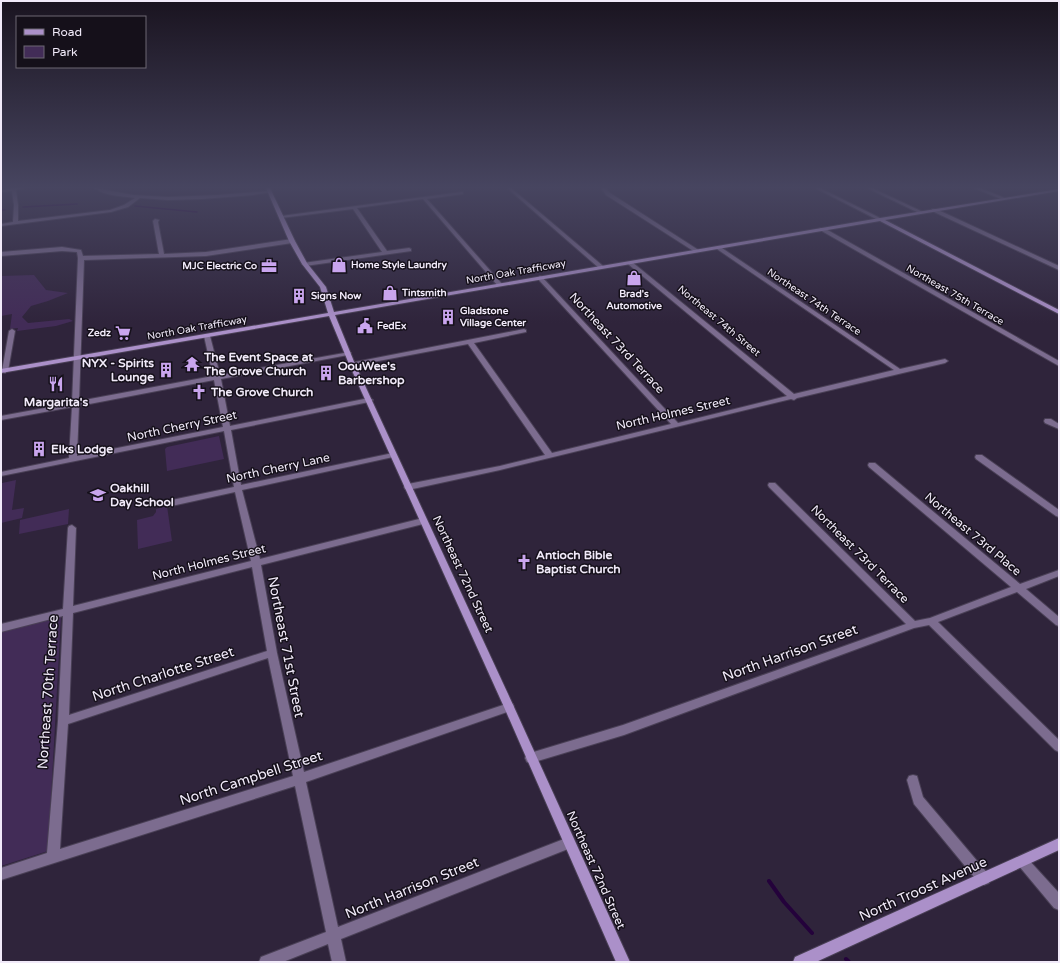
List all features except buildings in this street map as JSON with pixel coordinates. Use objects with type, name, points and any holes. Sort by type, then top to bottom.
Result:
[{"type":"main road","name":"Northeast 72nd Street","points":[[288,233],[305,264],[323,287],[352,364],[509,707],[623,962]]},
{"type":"main road","name":"North Oak Trafficway","points":[[3,371],[801,233]]},
{"type":"main road","points":[[907,233],[1059,312]]},
{"type":"main road","name":"North Troost Avenue","points":[[800,962],[1059,844]]},
{"type":"street","points":[[158,233],[162,255]]},
{"type":"street","points":[[372,233],[385,253]]},
{"type":"street","points":[[455,233],[500,285]]},
{"type":"street","points":[[561,233],[601,268]]},
{"type":"street","points":[[669,233],[697,251]]},
{"type":"street","name":"Northeast 75th Terrace","points":[[829,233],[1059,364]]},
{"type":"street","points":[[983,233],[1059,268]]},
{"type":"street","points":[[81,258],[213,253],[292,241]]},
{"type":"street","name":"Northeast 74th Terrace","points":[[719,248],[899,371]]},
{"type":"street","points":[[1,254],[62,249],[77,250],[81,258],[73,460]]},
{"type":"street","points":[[305,264],[409,250]]},
{"type":"street","name":"Northeast 74th Street","points":[[630,263],[794,398]]},
{"type":"street","name":"Northeast 73rd Terrace","points":[[540,278],[676,425]]},
{"type":"street","points":[[3,371],[12,331]]},
{"type":"street","points":[[352,364],[524,332]]},
{"type":"street","name":"Northeast 71st Street","points":[[207,336],[217,377],[238,489],[256,563],[272,653],[339,962]]},
{"type":"street","points":[[470,342],[550,456]]},
{"type":"street","points":[[1,418],[348,353]]},
{"type":"street","name":"North Holmes Street","points":[[408,487],[550,456],[944,361]]},
{"type":"street","name":"North Cherry Street","points":[[1,474],[369,400]]},
{"type":"street","points":[[1048,421],[1059,427]]},
{"type":"street","name":"North Cherry Lane","points":[[167,504],[393,455]]},
{"type":"street","points":[[979,458],[1059,514]]},
{"type":"street","name":"Northeast 73rd Place","points":[[872,465],[1059,622]]},
{"type":"street","name":"Northeast 73rd Terrace","points":[[772,485],[913,625]]},
{"type":"street","name":"North Holmes Street","points":[[1,628],[423,521]]},
{"type":"street","name":"Northeast 70th Terrace","points":[[53,857],[63,721],[72,528]]},
{"type":"street","name":"North Harrison Street","points":[[531,758],[624,730],[913,625],[931,621],[1059,573]]},
{"type":"street","points":[[931,621],[1059,747]]},
{"type":"street","name":"North Charlotte Street","points":[[63,721],[272,653]]},
{"type":"street","name":"North Campbell Street","points":[[1,874],[299,779],[509,707]]},
{"type":"street","points":[[914,780],[918,800],[984,879]]},
{"type":"street","name":"North Harrison Street","points":[[266,962],[569,843]]},
{"type":"street","points":[[1022,862],[1059,903]]},
{"type":"green space","points":[[34,275],[46,290],[68,293],[31,306],[22,317],[28,323],[69,319],[73,321],[56,326],[17,331],[18,328],[10,329],[12,314],[1,316],[1,276]]},
{"type":"green space","points":[[219,436],[224,459],[167,471],[165,449],[167,447]]},
{"type":"green space","points":[[16,480],[12,510],[24,508],[22,518],[1,523],[2,483]]},
{"type":"green space","points":[[167,506],[172,541],[138,549],[137,520],[153,516],[156,509]]},
{"type":"green space","points":[[69,509],[68,524],[19,534],[20,520]]},
{"type":"green space","points":[[61,617],[48,851],[1,866],[1,632]]},
{"type":"waterway","points":[[769,881],[784,902],[812,933]]},
{"type":"waterway","points":[[846,959],[849,962]]},
{"type":"place","name":"Home Style Laundry","points":[[339,265]]},
{"type":"place","name":"MJC Electric Co","points":[[269,266]]},
{"type":"place","name":"Brad's Automotive","points":[[634,278]]},
{"type":"place","name":"Tintsmith","points":[[390,293]]},
{"type":"place","name":"Signs Now","points":[[299,296]]},
{"type":"place","name":"Gladstone Village Center","points":[[448,317]]},
{"type":"place","name":"FedEx","points":[[365,326]]},
{"type":"place","name":"Zedz","points":[[123,333]]},
{"type":"place","name":"The Event Space at The Grove Church","points":[[192,364]]},
{"type":"place","name":"NYX - Spirits Lounge","points":[[166,370]]},
{"type":"place","name":"OouWee's Barbershop","points":[[326,373]]},
{"type":"place","name":"Margarita's","points":[[56,384]]},
{"type":"place","name":"The Grove Church","points":[[199,392]]},
{"type":"place","name":"Elks Lodge","points":[[39,449]]},
{"type":"place","name":"Oakhill Day School","points":[[98,495]]},
{"type":"place","name":"Antioch Bible Baptist Church","points":[[524,562]]}]
